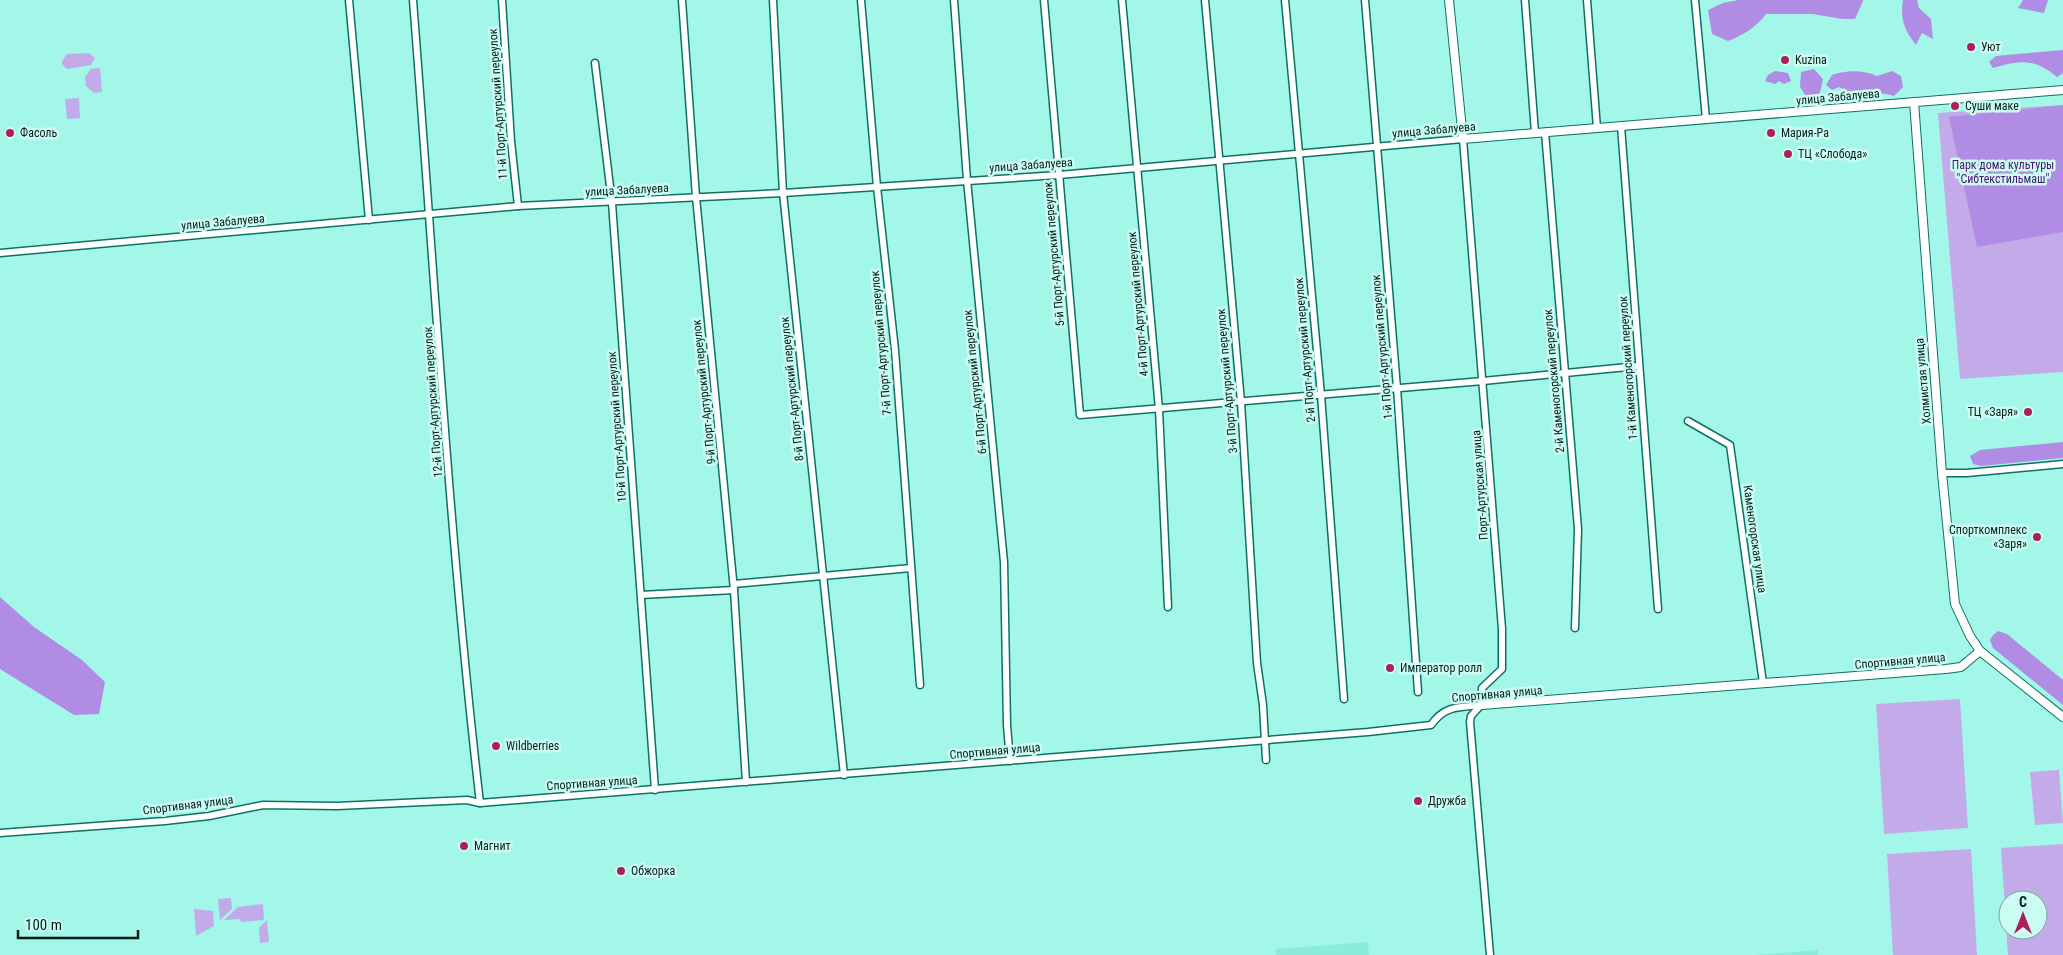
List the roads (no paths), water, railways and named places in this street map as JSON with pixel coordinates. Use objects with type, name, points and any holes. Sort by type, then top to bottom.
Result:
[{"type":"street","points":[[349,0],[369,220]]},
{"type":"street","name":"12-й Порт-Артурский переулок","points":[[413,0],[468,706],[480,803]]},
{"type":"street","name":"11-й Порт-Артурский переулок","points":[[502,0],[511,141],[518,206]]},
{"type":"street","name":"9-й Порт-Артурский переулок","points":[[682,0],[696,197],[734,587],[746,782]]},
{"type":"street","name":"8-й Порт-Артурский переулок","points":[[773,0],[782,193],[844,775]]},
{"type":"street","name":"7-й Порт-Артурский переулок","points":[[862,0],[877,187],[895,350],[920,685]]},
{"type":"street","name":"6-й Порт-Артурский переулок","points":[[954,0],[967,180],[1004,562],[1007,725],[1010,761]]},
{"type":"street","name":"5-й Порт-Артурский переулок","points":[[1044,0],[1080,415],[1159,408]]},
{"type":"street","name":"4-й Порт-Артурский переулок","points":[[1122,0],[1159,408],[1168,607]]},
{"type":"street","name":"3-й Порт-Артурский переулок","points":[[1205,0],[1241,402],[1257,663],[1263,705],[1266,760]]},
{"type":"street","name":"2-й Порт-Артурский переулок","points":[[1285,0],[1321,395],[1344,699]]},
{"type":"street","name":"1-й Порт-Артурский переулок","points":[[1364,0],[1397,388],[1418,692]]},
{"type":"street","name":"Порт-Артурская улица","points":[[1449,0],[1463,139],[1483,381],[1502,645],[1502,669],[1482,688],[1482,705],[1471,716],[1470,722],[1490,955]]},
{"type":"street","points":[[1525,0],[1536,133]]},
{"type":"street","points":[[1587,0],[1597,128]]},
{"type":"street","points":[[1695,0],[1706,119]]},
{"type":"street","name":"10-й Порт-Артурский переулок","points":[[595,63],[612,203],[655,790]]},
{"type":"street","name":"улица Забалуева","points":[[0,253],[518,206],[612,203],[1058,175],[1377,146],[2063,90]]},
{"type":"street","name":"Холмистая улица","points":[[1914,102],[1942,473],[1955,604],[1970,636],[1980,651]]},
{"type":"street","name":"1-й Каменогорский переулок","points":[[1621,126],[1658,609]]},
{"type":"street","name":"2-й Каменогорский переулок","points":[[1545,132],[1578,529],[1575,628]]},
{"type":"street","points":[[1159,408],[1638,366]]},
{"type":"street","name":"Каменогорская улица","points":[[1688,421],[1730,445],[1763,683]]},
{"type":"street","points":[[1942,473],[1967,473],[2063,464]]},
{"type":"street","points":[[641,596],[911,568]]},
{"type":"street","points":[[1980,651],[2063,717]]},
{"type":"street","name":"Спортивная улица","points":[[0,833],[164,821],[209,816],[263,805],[337,806],[467,800],[480,803],[844,775],[1431,725],[1442,712],[1453,707],[1946,669],[1961,667],[1980,651]]},
{"type":"place","name":"Уют","points":[[1971,47]]},
{"type":"place","name":"Kuzina","points":[[1785,60]]},
{"type":"place","name":"Суши маке","points":[[1955,106]]},
{"type":"place","name":"Фасоль","points":[[10,133]]},
{"type":"place","name":"Мария-Ра","points":[[1771,133]]},
{"type":"place","name":"ТЦ «Слобода»","points":[[1788,154]]},
{"type":"place","name":"ТЦ «Заря»","points":[[2028,412]]},
{"type":"place","name":"Спорткомплекс «Заря»","points":[[2037,537]]},
{"type":"place","name":"Император ролл","points":[[1390,668]]},
{"type":"place","name":"Wildberries","points":[[496,746]]},
{"type":"place","name":"Дружба","points":[[1418,801]]},
{"type":"place","name":"Магнит","points":[[464,846]]},
{"type":"place","name":"Обжорка","points":[[621,871]]},
{"type":"park label","name":"Парк дома культуры \"Сибтекстильмаш\"","points":[[2003,172]]}]
